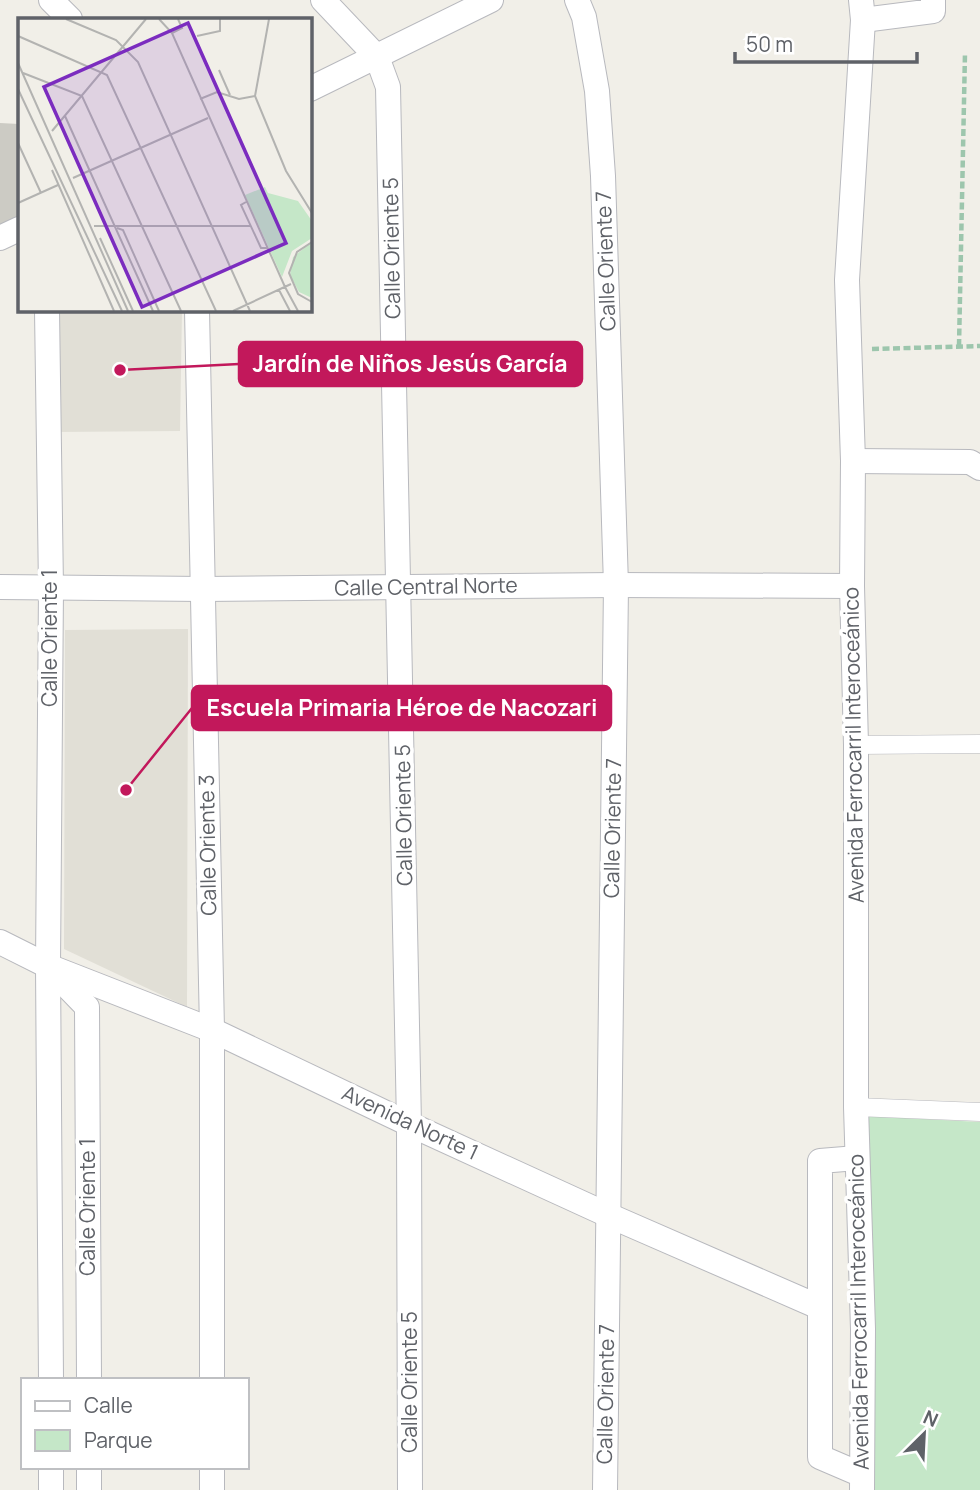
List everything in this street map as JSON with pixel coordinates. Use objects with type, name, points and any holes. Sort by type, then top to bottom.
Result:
[{"type":"street","points":[[51,0],[69,18]]},
{"type":"street","points":[[323,0],[377,57]]},
{"type":"street","points":[[312,88],[491,0]]},
{"type":"street","name":"Calle Oriente 7","points":[[577,0],[584,17],[597,91],[603,176],[616,585],[605,1490]]},
{"type":"street","points":[[862,10],[933,5]]},
{"type":"street","name":"Avenida Ferrocarril Interoceánico","points":[[862,10],[847,280],[853,461],[856,1107],[863,1329],[862,1483]]},
{"type":"street","name":"Calle Oriente 5","points":[[377,57],[388,87],[400,587],[409,1124],[410,1490]]},
{"type":"street","points":[[0,238],[18,229]]},
{"type":"street","name":"Calle Oriente 1","points":[[47,312],[51,588],[48,966],[51,1378]]},
{"type":"street","name":"Calle Oriente 3","points":[[197,312],[212,1030],[212,1378]]},
{"type":"street","points":[[853,461],[970,462],[980,468]]},
{"type":"street","name":"Calle Central Norte","points":[[0,587],[203,589],[852,586]]},
{"type":"street","points":[[856,745],[980,744]]},
{"type":"street","name":"Avenida Norte 1","points":[[0,942],[48,966],[212,1030],[608,1215],[819,1307]]},
{"type":"street","name":"Calle Oriente 1","points":[[48,966],[87,1007],[89,1378]]},
{"type":"street","points":[[856,1107],[980,1112]]},
{"type":"street","points":[[857,1158],[820,1161],[820,1457],[862,1483]]},
{"type":"street","points":[[51,1469],[51,1490]]},
{"type":"street","points":[[89,1469],[89,1490]]},
{"type":"street","points":[[212,1469],[212,1490]]},
{"type":"path","points":[[959,346],[965,53]]},
{"type":"path","points":[[850,349],[980,346]]},
{"type":"shaded area","points":[[60,312],[182,312],[180,431],[58,432]]},
{"type":"shaded area","points":[[188,629],[187,1007],[64,949],[65,630]]},
{"type":"green space","points":[[866,1116],[980,1122],[980,1490],[869,1490]]},
{"type":"building","points":[[0,123],[18,124],[18,217],[0,226]]},
{"type":"place","name":"Jardín de Niños Jesús García","points":[[120,370]]},
{"type":"place","name":"Escuela Primaria Héroe de Nacozari","points":[[126,790]]}]
